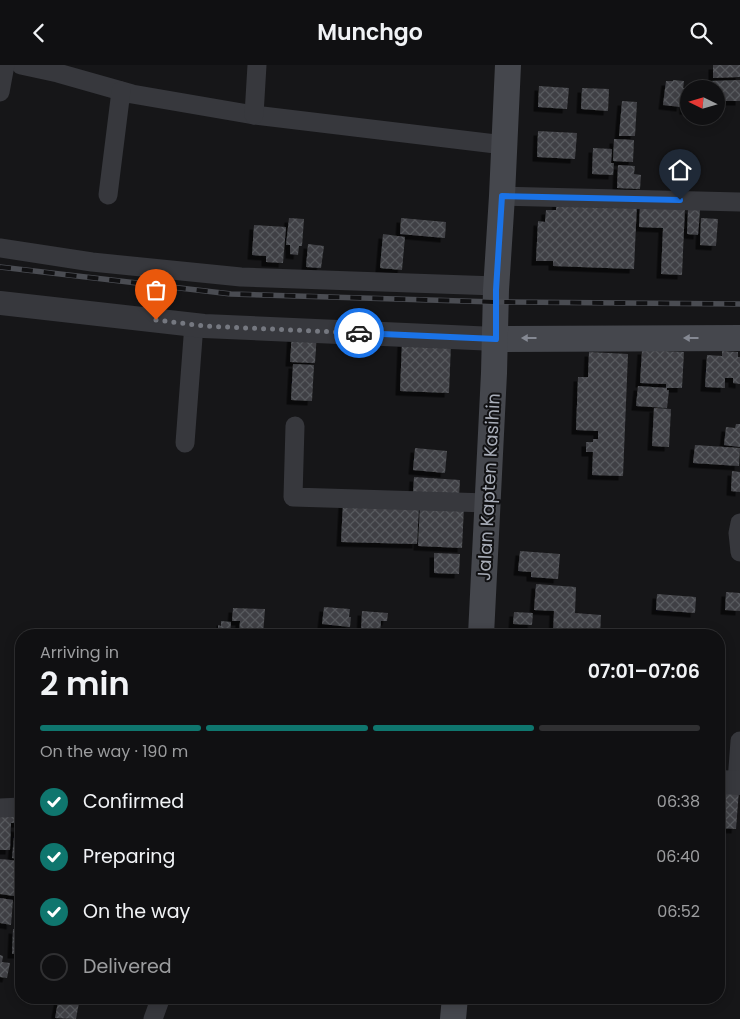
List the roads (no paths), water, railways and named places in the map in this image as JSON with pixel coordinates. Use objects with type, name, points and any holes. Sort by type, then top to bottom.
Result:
[{"type":"main road","name":"Jalan Kapten Kasihin","points":[[481,629],[496,339],[496,286],[508,65]]},
{"type":"main road","points":[[496,339],[740,337]]},
{"type":"main road","points":[[453,1019],[454,1004]]},
{"type":"street","points":[[0,92],[5,65]]},
{"type":"street","points":[[21,65],[58,73],[132,94],[254,115],[504,145]]},
{"type":"street","points":[[254,115],[257,65]]},
{"type":"street","points":[[108,195],[121,91]]},
{"type":"street","points":[[502,196],[740,202]]},
{"type":"street","points":[[0,248],[92,262],[241,277],[496,286]]},
{"type":"street","points":[[0,303],[194,325],[496,339]]},
{"type":"street","points":[[185,443],[194,325]]},
{"type":"street","points":[[295,426],[293,497],[488,503]]},
{"type":"street","points":[[740,523],[738,536],[740,552]]},
{"type":"street","points":[[732,782],[740,741]]},
{"type":"street","points":[[0,808],[15,807]]},
{"type":"street","points":[[153,1019],[158,1004]]},
{"type":"railway","points":[[0,267],[231,294],[495,302],[740,304]]}]
